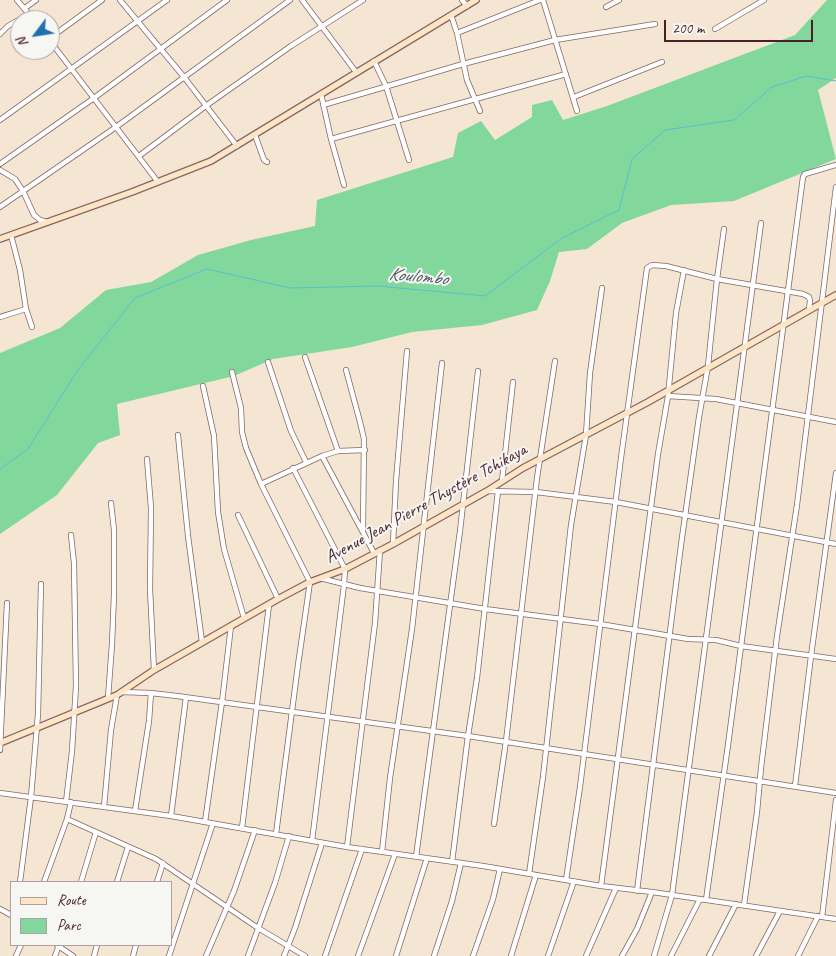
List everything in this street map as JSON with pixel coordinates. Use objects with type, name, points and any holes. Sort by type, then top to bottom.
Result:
[{"type":"street","points":[[17,0],[25,8],[36,0]]},
{"type":"street","points":[[60,32],[102,0]]},
{"type":"street","points":[[120,0],[184,76],[237,146]]},
{"type":"street","points":[[0,120],[167,0]]},
{"type":"street","points":[[0,164],[94,98],[227,0]]},
{"type":"street","points":[[0,207],[116,127],[290,0]]},
{"type":"street","points":[[302,0],[356,72]]},
{"type":"street","points":[[139,156],[291,46],[363,0]]},
{"type":"street","points":[[462,0],[467,6]]},
{"type":"street","points":[[0,239],[211,161],[476,0]]},
{"type":"street","points":[[457,33],[541,0],[577,111]]},
{"type":"street","points":[[606,7],[619,0]]},
{"type":"street","points":[[752,0],[755,6]]},
{"type":"street","points":[[715,29],[764,0]]},
{"type":"street","points":[[451,15],[457,33],[467,80],[480,112]]},
{"type":"street","points":[[324,105],[463,64],[554,40],[655,24]]},
{"type":"street","points":[[0,34],[10,25]]},
{"type":"street","points":[[60,54],[158,182]]},
{"type":"street","points":[[374,61],[386,86],[409,160]]},
{"type":"street","points":[[574,97],[662,62]]},
{"type":"street","points":[[331,140],[566,74]]},
{"type":"street","points":[[321,94],[331,140],[344,185]]},
{"type":"street","points":[[255,135],[264,160],[267,162]]},
{"type":"street","points":[[706,900],[773,410],[782,325],[804,175],[836,165]]},
{"type":"street","points":[[0,170],[15,179],[34,215],[40,220],[48,222]]},
{"type":"street","points":[[744,906],[757,812],[775,651],[823,303],[836,187]]},
{"type":"street","points":[[654,956],[672,895],[761,223]]},
{"type":"street","points":[[637,891],[686,515],[708,366],[724,229]]},
{"type":"street","points":[[11,235],[20,270],[26,309],[32,327]]},
{"type":"street","points":[[566,880],[647,268],[649,265],[656,265],[753,286],[788,290],[807,295],[810,302],[809,310]]},
{"type":"street","points":[[601,886],[668,393],[676,313],[684,270]]},
{"type":"street","points":[[529,874],[560,619],[586,434],[590,374],[602,288]]},
{"type":"street","name":"Avenue Jean Pierre Thystère Tchikaya","points":[[0,743],[119,694],[154,670],[268,604],[310,582],[345,569],[393,544],[540,459],[668,393],[708,366],[834,298]]},
{"type":"street","points":[[0,317],[26,309]]},
{"type":"street","points":[[393,544],[396,481],[407,352]]},
{"type":"street","points":[[305,357],[338,451]]},
{"type":"street","points":[[268,362],[291,431],[306,462]]},
{"type":"street","points":[[494,824],[506,741],[540,459],[555,362]]},
{"type":"street","points":[[382,852],[424,526],[442,363]]},
{"type":"street","points":[[346,370],[360,422],[365,450],[362,530]]},
{"type":"street","points":[[416,857],[478,371]]},
{"type":"street","points":[[232,372],[241,408],[244,441],[261,484],[310,582],[276,834]]},
{"type":"street","points":[[502,481],[513,382]]},
{"type":"street","points":[[203,386],[214,436],[218,512],[224,549],[244,618]]},
{"type":"street","points":[[668,393],[738,403],[836,422]]},
{"type":"street","points":[[178,435],[188,536],[202,642]]},
{"type":"street","points":[[261,484],[322,456],[338,451],[365,450]]},
{"type":"street","points":[[322,456],[362,530],[377,552],[378,591],[347,847]]},
{"type":"street","points":[[147,459],[151,508],[150,589],[154,670]]},
{"type":"street","points":[[293,468],[345,569],[312,841]]},
{"type":"street","points":[[795,786],[836,473]]},
{"type":"street","points":[[452,862],[485,608],[498,490]]},
{"type":"street","points":[[487,491],[536,492],[616,502],[836,544]]},
{"type":"street","points":[[108,698],[114,594],[114,530],[111,503]]},
{"type":"street","points":[[238,515],[278,599]]},
{"type":"street","points":[[44,881],[67,819],[75,712],[74,563],[71,535]]},
{"type":"street","points":[[320,578],[344,585],[521,614],[600,624],[635,631],[723,642],[836,660]]},
{"type":"street","points":[[20,881],[31,797],[37,729],[41,584]]},
{"type":"street","points":[[0,750],[7,603]]},
{"type":"street","points":[[242,828],[268,604]]},
{"type":"street","points":[[205,822],[231,626]]},
{"type":"street","points":[[104,807],[111,730],[119,694],[151,693],[506,741],[836,793]]},
{"type":"street","points":[[135,811],[145,750],[151,693]]},
{"type":"street","points":[[171,816],[186,697]]},
{"type":"street","points":[[0,793],[171,816],[347,847],[601,886],[836,919]]},
{"type":"street","points":[[798,956],[820,917],[836,800]]},
{"type":"street","points":[[67,819],[163,863],[227,908],[305,956]]},
{"type":"street","points":[[169,956],[213,823]]},
{"type":"street","points":[[206,956],[227,908],[255,830]]},
{"type":"street","points":[[81,881],[96,832]]},
{"type":"street","points":[[248,956],[275,883],[289,836]]},
{"type":"street","points":[[284,956],[322,843]]},
{"type":"street","points":[[117,881],[128,847]]},
{"type":"street","points":[[325,956],[362,849]]},
{"type":"street","points":[[358,956],[395,854]]},
{"type":"street","points":[[396,956],[428,858]]},
{"type":"street","points":[[157,881],[163,863]]},
{"type":"street","points":[[434,956],[452,901],[461,863]]},
{"type":"street","points":[[473,956],[493,899],[500,869]]},
{"type":"street","points":[[511,956],[536,875]]},
{"type":"street","points":[[548,956],[574,881]]},
{"type":"street","points":[[586,956],[616,888]]},
{"type":"street","points":[[622,956],[637,929],[652,892]]},
{"type":"street","points":[[671,956],[700,899]]},
{"type":"street","points":[[709,956],[736,904]]},
{"type":"street","points":[[756,956],[780,911]]},
{"type":"street","points":[[59,946],[74,956]]},
{"type":"green space","points":[[827,0],[836,0],[836,78],[818,90],[836,159],[734,201],[671,205],[622,223],[587,249],[559,252],[550,281],[537,310],[482,325],[412,332],[352,347],[273,359],[234,376],[117,404],[120,435],[98,443],[57,495],[0,534],[0,353],[60,328],[106,290],[151,282],[198,255],[251,240],[315,226],[317,200],[453,157],[458,133],[481,121],[495,140],[532,117],[532,105],[552,100],[563,120],[607,106],[795,35]]},
{"type":"waterway","name":"Koulombo","points":[[0,469],[28,449],[77,371],[135,298],[207,269],[290,288],[378,286],[485,296],[562,238],[619,210],[632,159],[665,130],[734,120],[772,87],[806,76],[836,81]]}]
